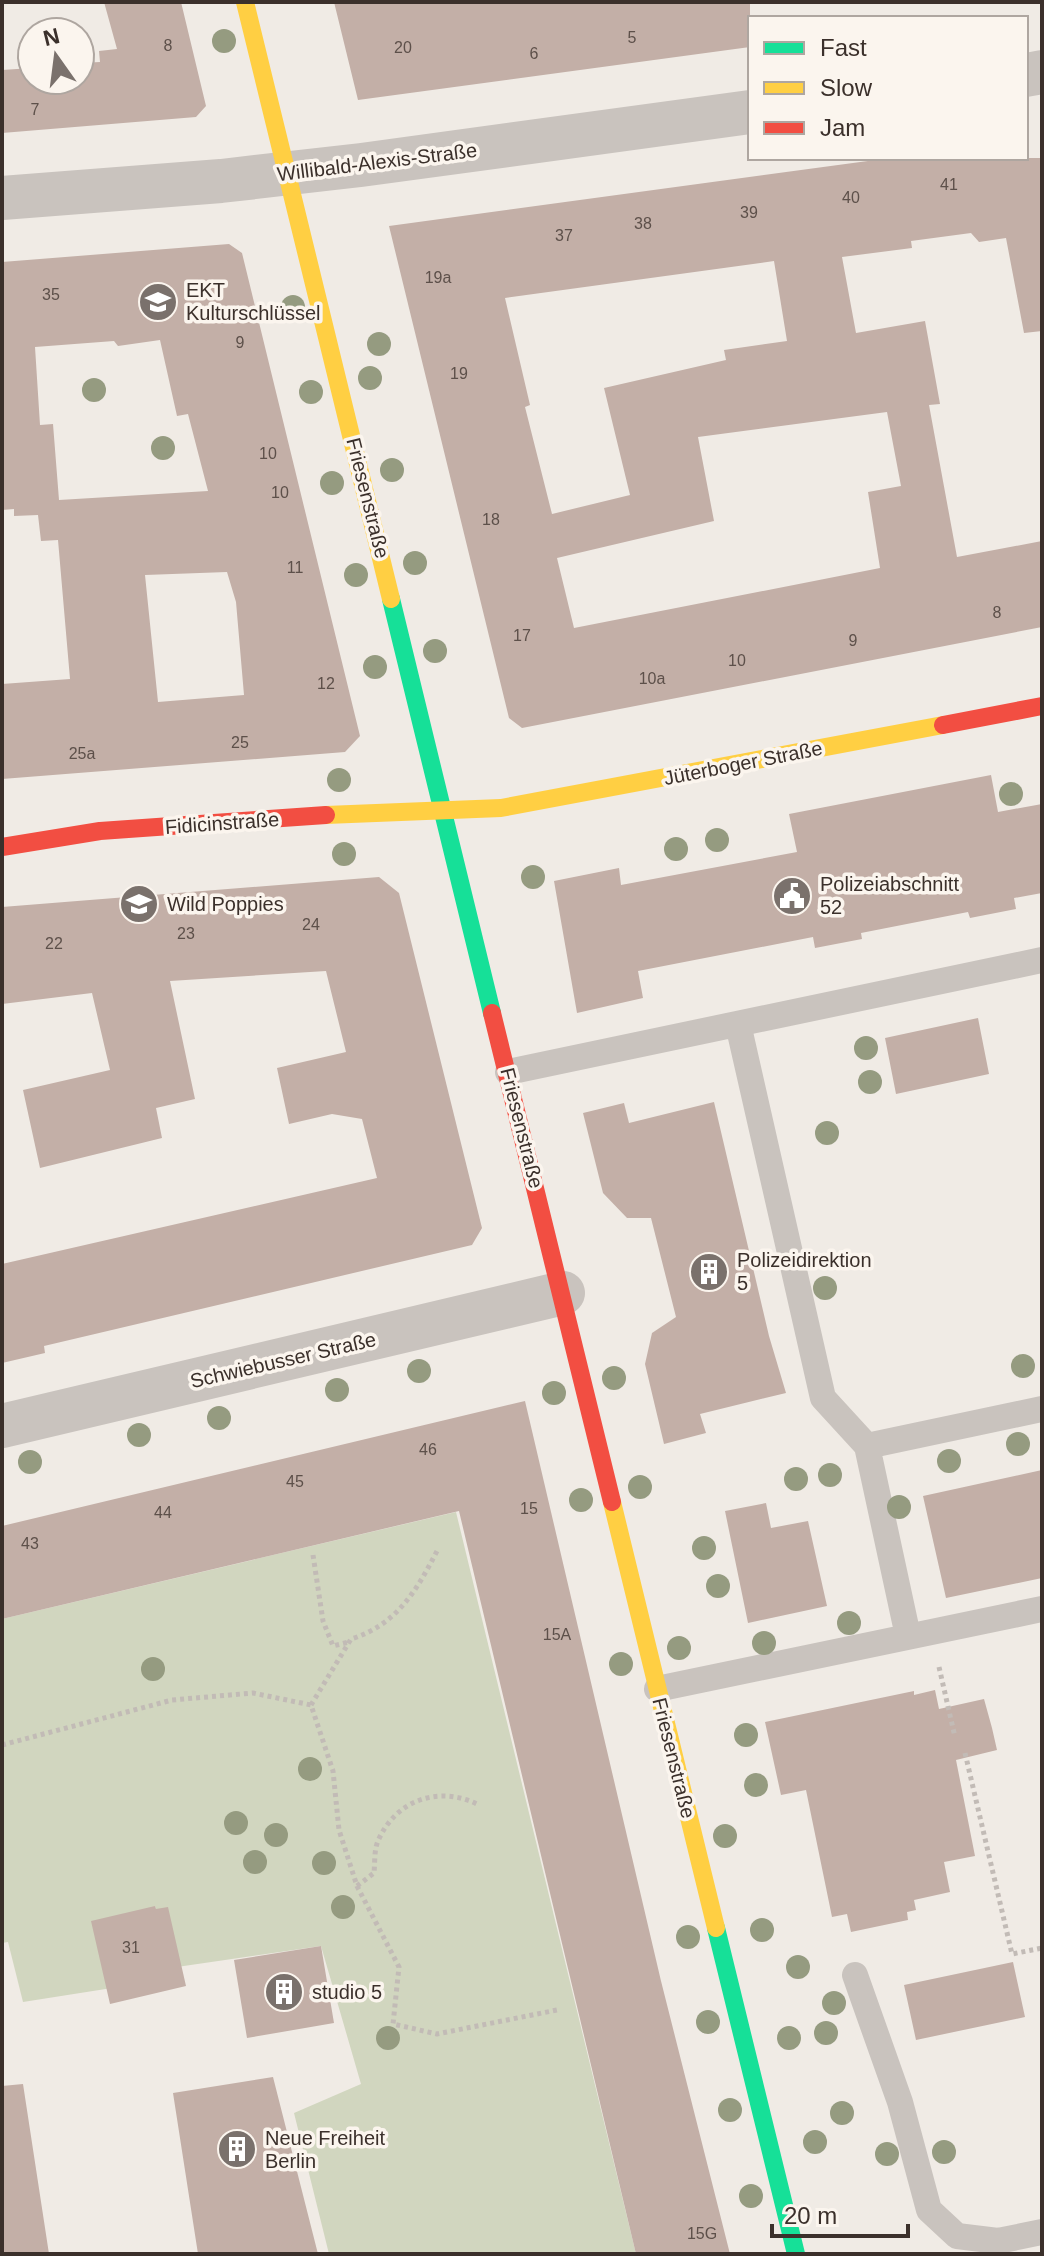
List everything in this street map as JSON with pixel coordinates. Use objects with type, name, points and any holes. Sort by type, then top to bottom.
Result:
[{"type":"street","name":"Friesenstraße","points":[[245,2],[796,2254]]},
{"type":"street","name":"Willibald-Alexis-Straße","points":[[2,198],[288,174],[748,112]]},
{"type":"street","name":"Jüterboger Straße","points":[[444,811],[511,807],[1042,706]]},
{"type":"street","name":"Fidicinstraße","points":[[2,847],[100,831],[339,814],[444,811]]},
{"type":"street","name":"Schwiebusser Straße","points":[[2,1426],[563,1293]]},
{"type":"lane","points":[[508,1072],[1042,960]]},
{"type":"lane","points":[[738,1024],[823,1398],[867,1446],[920,1634]]},
{"type":"lane","points":[[867,1446],[1042,1409]]},
{"type":"lane","points":[[657,1689],[1042,1609]]},
{"type":"lane","points":[[855,1975],[900,2102],[929,2210],[957,2236],[998,2241],[1042,2232]]},
{"type":"path","points":[[313,1555],[323,1621],[333,1646],[376,1631],[396,1613],[419,1586],[437,1551]]},
{"type":"path","points":[[920,1634],[955,1737]]},
{"type":"path","points":[[349,1642],[311,1705],[333,1771],[339,1830],[357,1886],[399,1967],[393,2024],[437,2034],[557,2010]]},
{"type":"path","points":[[2,1745],[172,1700],[253,1693],[311,1705]]},
{"type":"path","points":[[965,1753],[1012,1954],[1042,1948]]},
{"type":"path","points":[[357,1886],[374,1873],[377,1842],[397,1814],[423,1796],[462,1796],[479,1805]]},
{"type":"green space","points":[[456,1512],[636,2254],[329,2254],[294,2113],[361,2084],[321,1946],[170,1968],[155,1906],[112,1988],[23,2002],[8,1942],[2,1943],[2,1619]]},
{"type":"building","points":[[104,2],[181,2],[206,106],[196,117],[2,133],[2,70],[16,69],[16,96],[96,96],[99,51],[117,49]]},
{"type":"building","points":[[334,2],[750,2],[748,47],[358,100]]},
{"type":"building","points":[[1042,158],[1042,331],[1024,333],[1006,238],[979,242],[971,233],[911,241],[912,248],[842,257],[856,333],[925,321],[940,404],[929,405],[957,557],[1042,541],[1042,627],[522,728],[509,718],[389,226],[875,160]],"holes":[[[774,261],[787,341],[724,350],[726,360],[604,388],[630,495],[552,514],[525,407],[530,405],[505,298]],[[887,412],[901,486],[868,492],[880,568],[574,628],[557,558],[714,521],[698,437]]]},
{"type":"building","points":[[229,244],[242,253],[360,736],[345,752],[2,779],[2,684],[70,679],[58,540],[41,541],[38,515],[14,516],[14,509],[2,510],[2,262]],"holes":[[[160,340],[177,416],[188,414],[208,491],[59,500],[53,424],[40,425],[35,347],[114,341],[118,346]],[[227,572],[236,602],[244,695],[158,702],[145,575]]]},
{"type":"building","name":"Polizeiabschnitt 52","points":[[991,775],[998,812],[1042,804],[1042,893],[1014,898],[1016,909],[970,918],[968,912],[861,933],[862,939],[815,948],[813,937],[638,971],[643,998],[577,1013],[554,881],[619,868],[621,885],[797,852],[789,814]]},
{"type":"building","points":[[379,877],[399,893],[482,1228],[472,1245],[44,1346],[45,1353],[2,1363],[2,1264],[377,1178],[362,1119],[332,1114],[289,1124],[277,1068],[346,1052],[326,971],[170,981],[195,1099],[156,1108],[162,1138],[40,1168],[23,1090],[110,1070],[92,993],[2,1004],[2,907]]},
{"type":"building","points":[[978,1018],[989,1074],[896,1094],[885,1038]]},
{"type":"building","name":"Polizeidirektion 5","points":[[714,1102],[769,1336],[786,1393],[700,1414],[706,1433],[664,1444],[645,1364],[652,1333],[676,1317],[651,1218],[627,1218],[603,1193],[583,1113],[624,1103],[629,1123]]},
{"type":"building","points":[[525,1401],[661,1981],[730,2254],[636,2254],[459,1511],[2,1619],[2,1526]]},
{"type":"building","points":[[1042,1470],[1042,1578],[946,1598],[923,1496]]},
{"type":"building","points":[[766,1503],[771,1528],[808,1521],[827,1606],[748,1623],[725,1511]]},
{"type":"building","points":[[935,1690],[939,1709],[984,1699],[992,1728],[997,1750],[956,1760],[975,1856],[944,1862],[950,1892],[914,1900],[916,1910],[907,1912],[908,1920],[851,1932],[847,1914],[832,1917],[806,1790],[781,1795],[765,1722],[914,1691],[914,1695]]},
{"type":"building","points":[[155,1906],[156,1909],[168,1907],[186,1986],[110,2004],[91,1921]]},
{"type":"building","name":"studio 5","points":[[321,1946],[334,2023],[247,2038],[234,1960]]},
{"type":"building","points":[[1013,1962],[1025,2017],[916,2040],[904,1985]]},
{"type":"building","name":"Neue Freiheit Berlin","points":[[273,2077],[318,2254],[198,2254],[173,2093]]},
{"type":"building","points":[[23,2084],[49,2254],[2,2254],[2,2086]]},
{"type":"traffic: fast","points":[[391,599],[492,1013]]},
{"type":"traffic: fast","points":[[716,1928],[796,2254]]},
{"type":"traffic: slow","points":[[245,2],[391,599]]},
{"type":"traffic: slow","points":[[326,815],[501,808],[943,725]]},
{"type":"traffic: slow","points":[[612,1502],[716,1928]]},
{"type":"traffic: jam","points":[[943,725],[1042,706]]},
{"type":"traffic: jam","points":[[2,847],[100,831],[326,815]]},
{"type":"traffic: jam","points":[[492,1013],[612,1502]]},
{"type":"place","name":"EKT Kulturschlüssel","points":[[158,302]]},
{"type":"place","name":"Polizeiabschnitt 52","points":[[792,896]]},
{"type":"place","name":"Wild Poppies","points":[[139,904]]},
{"type":"place","name":"Polizeidirektion 5","points":[[709,1272]]},
{"type":"place","name":"studio 5","points":[[284,1992]]},
{"type":"place","name":"Neue Freiheit Berlin","points":[[237,2149]]}]
